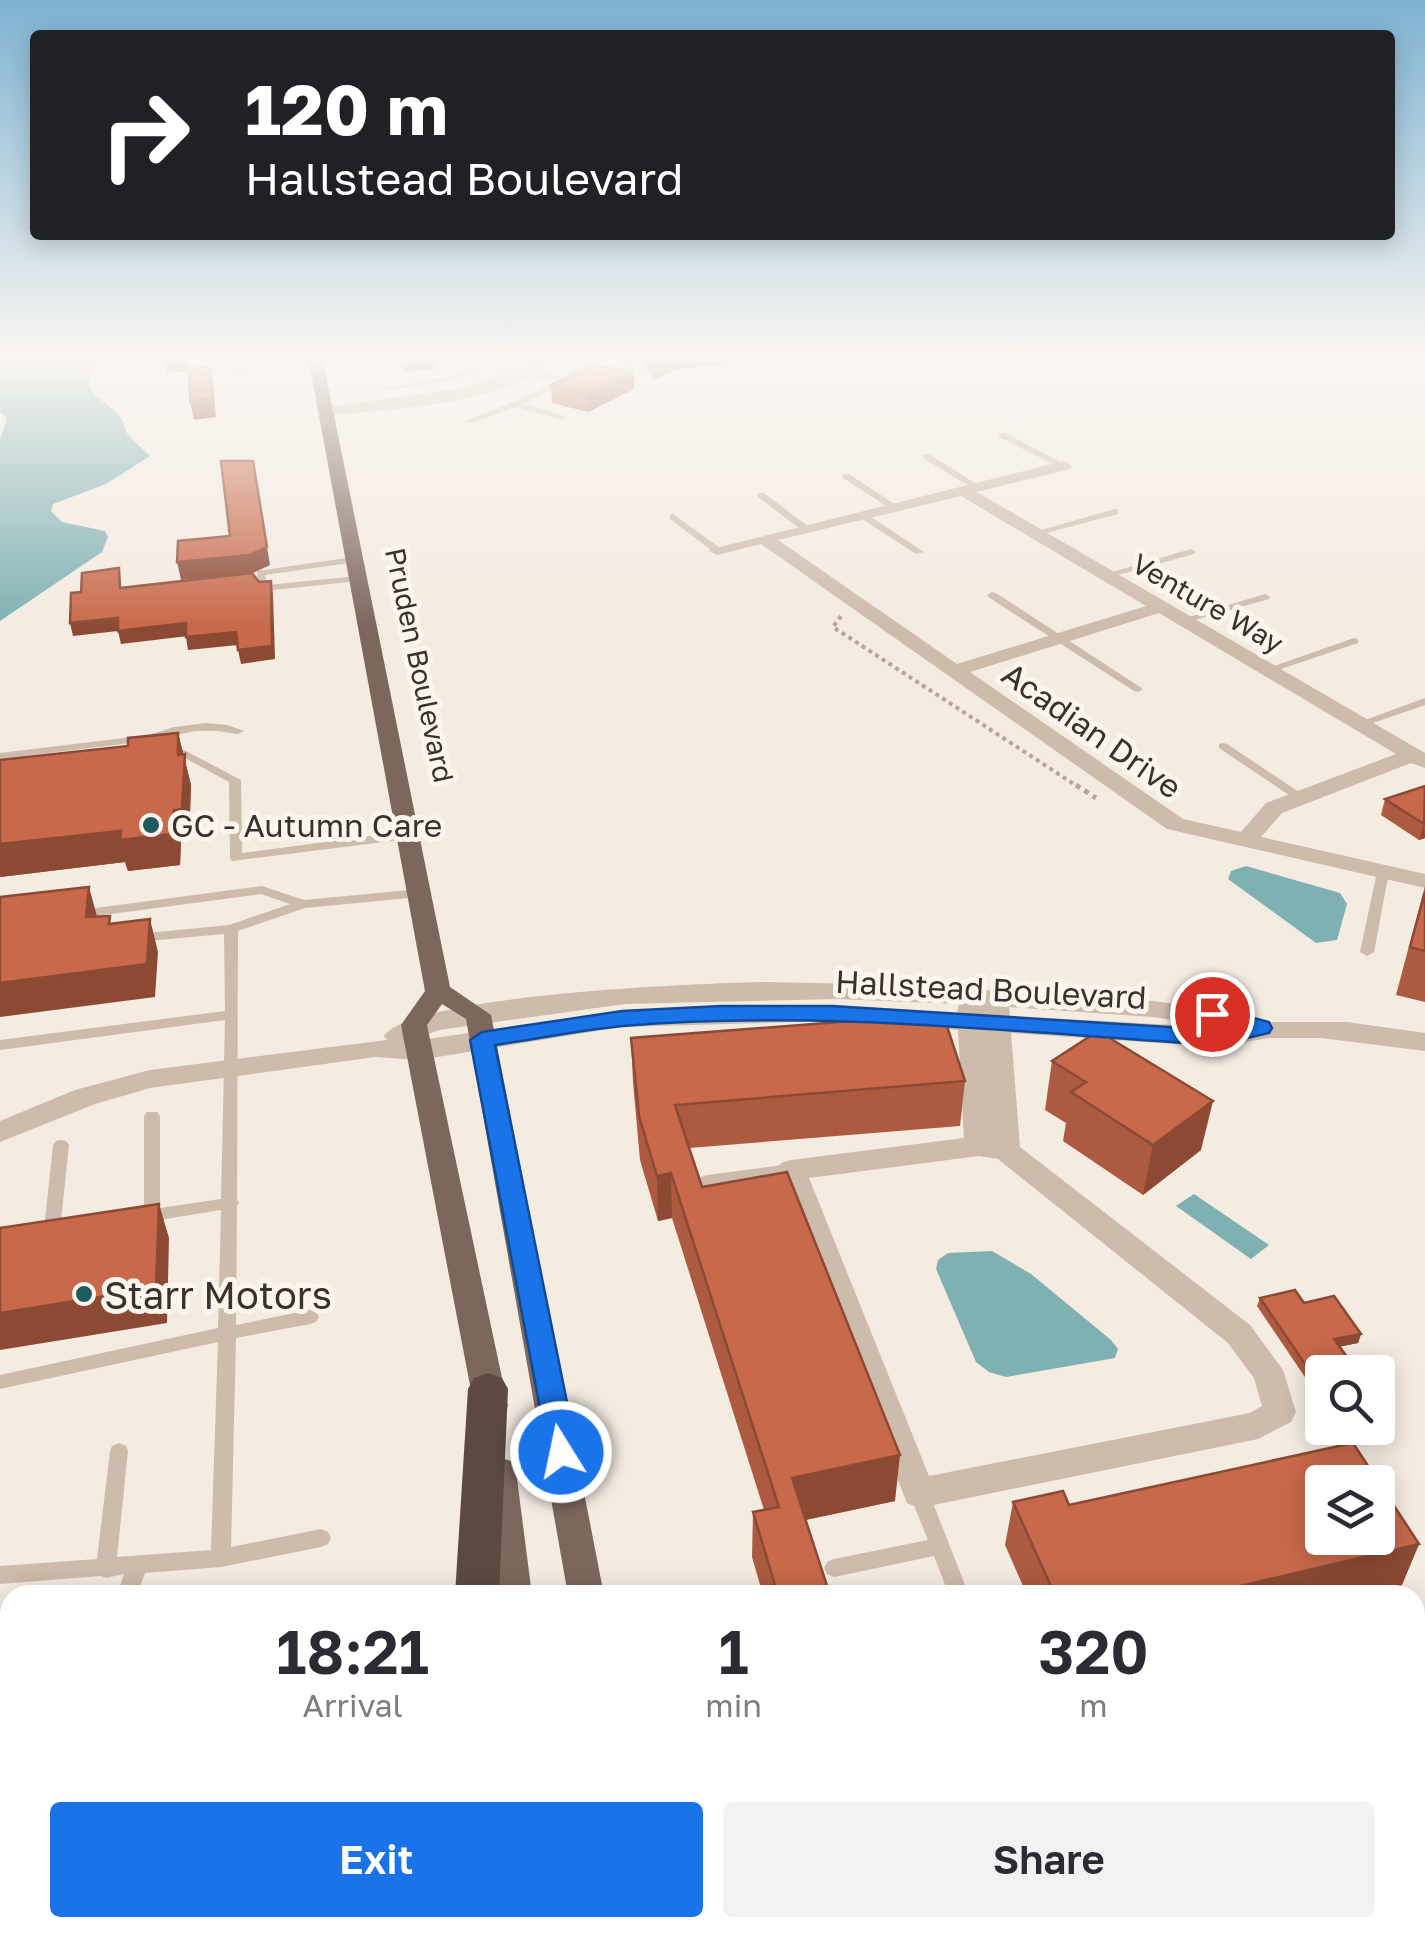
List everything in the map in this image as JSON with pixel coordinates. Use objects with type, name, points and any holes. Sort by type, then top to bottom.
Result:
[{"type":"highway","points":[[478,1585],[488,1389]]},
{"type":"main road","name":"Pruden Boulevard","points":[[335,446],[355,570],[438,991]]},
{"type":"main road","points":[[513,1585],[488,1389],[417,1038],[438,991],[480,1027],[584,1585]]},
{"type":"street","points":[[717,550],[1064,466]]},
{"type":"street","name":"Venture Way","points":[[970,489],[1035,533],[1419,758]]},
{"type":"street","name":"Acadian Drive","points":[[765,539],[1163,818],[1196,832],[1425,881]]},
{"type":"street","points":[[953,671],[1161,607]]},
{"type":"street","points":[[1246,842],[1274,808],[1419,758]]},
{"type":"street","points":[[983,1010],[992,1149]]},
{"type":"street","name":"Hallstead Boulevard","points":[[0,1132],[118,1088],[231,1067],[375,1048],[480,1027],[721,1014],[983,1010],[1217,1038],[1260,1028],[1425,1042]]},
{"type":"street","points":[[992,1149],[1239,1334],[1266,1366],[1278,1393],[1279,1412],[1258,1425],[919,1493],[791,1170],[992,1149]]},
{"type":"lane","points":[[1025,446],[1064,466]]},
{"type":"lane","points":[[926,456],[970,489]]},
{"type":"lane","points":[[846,476],[894,508]]},
{"type":"lane","points":[[761,495],[806,528]]},
{"type":"lane","points":[[1035,533],[1115,512]]},
{"type":"lane","points":[[862,515],[920,552]]},
{"type":"lane","points":[[673,517],[717,550]]},
{"type":"lane","points":[[1107,575],[1191,552]]},
{"type":"lane","points":[[355,570],[263,588],[260,572],[355,570]]},
{"type":"lane","points":[[244,580],[261,578]]},
{"type":"lane","points":[[992,596],[1138,689]]},
{"type":"lane","points":[[1184,620],[1265,597]]},
{"type":"lane","points":[[1268,670],[1354,642]]},
{"type":"lane","points":[[1360,724],[1425,700]]},
{"type":"lane","points":[[0,756],[153,737],[173,730],[219,726],[238,731]]},
{"type":"lane","points":[[153,737],[235,780],[236,858],[408,835]]},
{"type":"lane","points":[[1223,746],[1302,798]]},
{"type":"lane","points":[[1367,952],[1383,872]]},
{"type":"lane","points":[[56,917],[262,890],[303,904]]},
{"type":"lane","points":[[128,939],[231,929],[303,904],[420,893]]},
{"type":"lane","points":[[221,1558],[231,1203],[231,929]]},
{"type":"lane","points":[[0,1045],[232,1015]]},
{"type":"lane","points":[[152,1116],[143,1216],[231,1203]]},
{"type":"lane","points":[[51,1230],[61,1145]]},
{"type":"lane","points":[[707,1181],[791,1170]]},
{"type":"lane","points":[[0,1382],[310,1317]]},
{"type":"lane","points":[[106,1569],[118,1451]]},
{"type":"lane","points":[[919,1493],[955,1585]]},
{"type":"lane","points":[[0,1575],[221,1558],[322,1538]]},
{"type":"lane","points":[[834,1568],[940,1546]]},
{"type":"lane","points":[[130,1585],[137,1566]]},
{"type":"water","points":[[0,446],[140,446],[150,456],[106,484],[53,504],[51,511],[62,522],[105,531],[108,537],[102,552],[0,621]]},
{"type":"water","points":[[1246,866],[1340,893],[1347,904],[1337,940],[1316,943],[1228,879],[1231,871]]},
{"type":"water","points":[[1194,1194],[1269,1245],[1251,1259],[1176,1206]]},
{"type":"water","points":[[992,1251],[1031,1274],[1111,1340],[1118,1349],[1115,1358],[1006,1377],[989,1372],[976,1362],[936,1269],[938,1260],[948,1253]]},
{"type":"building","points":[[221,461],[253,461],[267,547],[250,555],[177,562],[178,541],[230,536]]},
{"type":"building","points":[[119,568],[120,588],[252,573],[259,582],[271,581],[272,646],[238,650],[236,632],[186,637],[186,623],[118,631],[118,618],[70,623],[71,593],[81,592],[82,573]]},
{"type":"building","points":[[178,733],[178,755],[185,754],[182,809],[174,810],[173,834],[120,840],[121,831],[0,844],[0,760],[128,746],[128,738]]},
{"type":"building","points":[[1425,786],[1424,824],[1385,799]]},
{"type":"building","points":[[89,887],[86,917],[110,916],[109,924],[150,919],[147,964],[0,983],[0,897]]},
{"type":"building","points":[[1425,892],[1425,951],[1410,947]]},
{"type":"building","points":[[943,1014],[965,1081],[675,1105],[702,1187],[787,1172],[900,1455],[792,1478],[827,1585],[775,1585],[753,1512],[779,1507],[671,1173],[657,1176],[639,1116],[631,1038]]},
{"type":"building","points":[[1098,1031],[1213,1101],[1153,1145],[1071,1092],[1086,1082],[1052,1061]]},
{"type":"building","points":[[159,1204],[156,1288],[0,1313],[0,1228]]},
{"type":"building","points":[[1295,1290],[1304,1303],[1334,1296],[1361,1334],[1334,1339],[1346,1355],[1305,1355],[1305,1364],[1260,1298]]},
{"type":"building","points":[[1354,1445],[1367,1465],[1305,1465],[1305,1555],[1372,1555],[1245,1585],[1050,1585],[1013,1502],[1063,1491],[1069,1505]]},
{"type":"building","points":[[1395,1507],[1419,1544],[1395,1550]]},
{"type":"place","name":"GC - Autumn Care","points":[[151,825]]},
{"type":"place","name":"Starr Motors","points":[[84,1294]]},
{"type":"route","points":[[561,1452],[482,1040],[622,1019],[721,1014],[832,1013],[1217,1038],[1260,1028],[1212,1014]]}]
